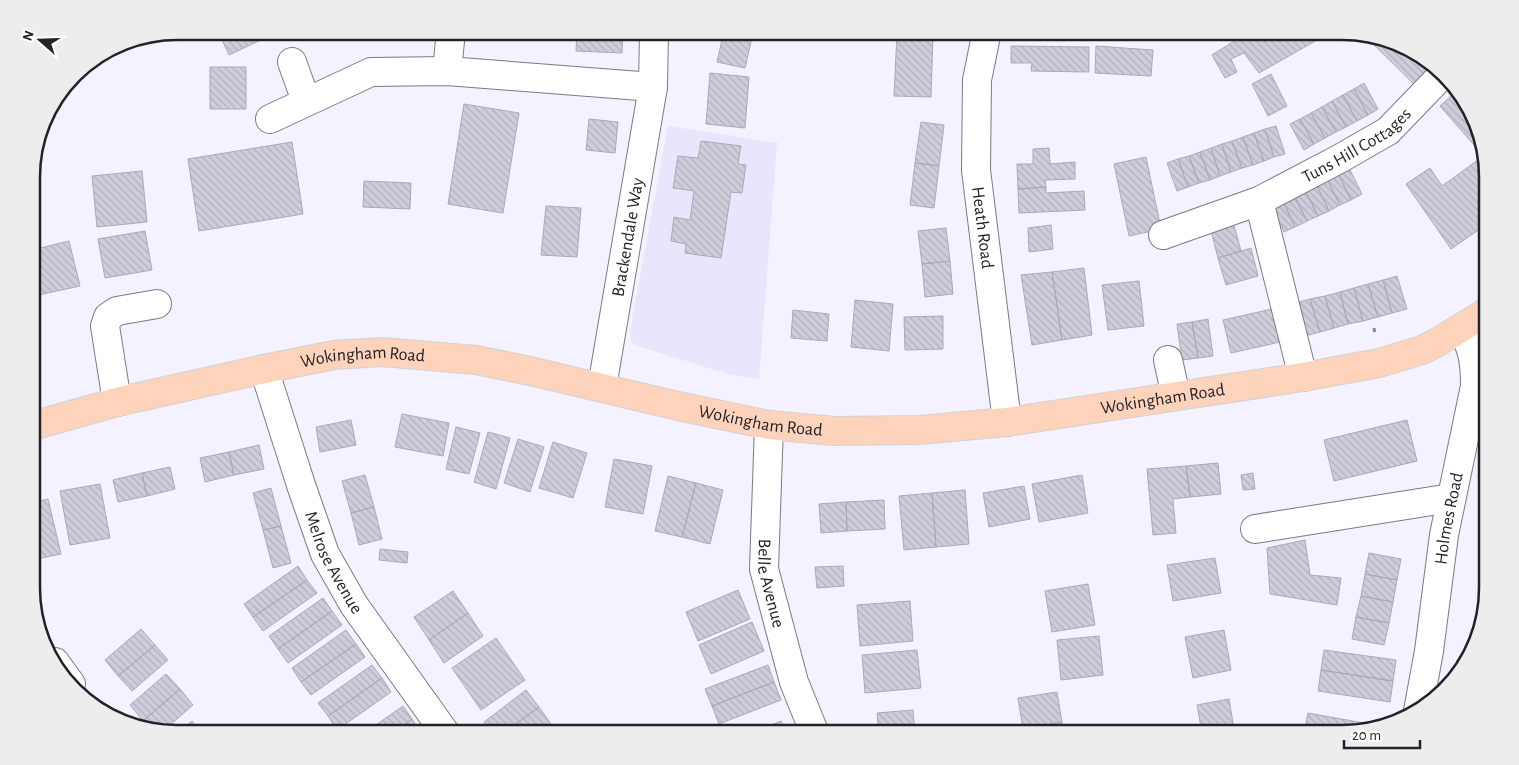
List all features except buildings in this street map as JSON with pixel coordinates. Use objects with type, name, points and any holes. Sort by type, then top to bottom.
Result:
[{"type":"main road","name":"Wokingham Road","points":[[40,424],[117,402],[264,369],[334,355],[382,352],[476,360],[769,425],[834,431],[893,431],[1007,422],[1303,377],[1389,360],[1422,350],[1462,329],[1479,317]]},
{"type":"street","points":[[447,71],[450,40]]},
{"type":"street","name":"Brackendale Way","points":[[602,387],[653,87],[654,40]]},
{"type":"street","name":"Heath Road","points":[[985,40],[977,80],[976,170],[1007,422]]},
{"type":"street","points":[[292,62],[306,101]]},
{"type":"street","points":[[270,119],[371,72],[447,71],[653,87]]},
{"type":"street","name":"Tuns Hill Cottages","points":[[1162,235],[1259,201],[1341,158],[1388,131],[1438,80]]},
{"type":"street","points":[[1259,201],[1303,377]]},
{"type":"street","points":[[117,402],[105,326],[108,317],[116,311],[157,304]]},
{"type":"street","name":"Holmes Road","points":[[1420,701],[1429,650],[1444,535],[1475,386],[1475,364],[1471,347],[1462,329]]},
{"type":"street","points":[[1168,360],[1176,396]]},
{"type":"street","name":"Melrose Avenue","points":[[264,369],[300,485],[325,554],[354,605],[440,725]]},
{"type":"street","name":"Belle Avenue","points":[[769,425],[764,569],[794,682],[811,725]]},
{"type":"street","points":[[1255,529],[1451,498]]},
{"type":"path","points":[[1374,328],[1375,334]]},
{"type":"shaded area","points":[[668,126],[777,143],[759,379],[732,375],[637,346],[631,341],[630,331]]}]
